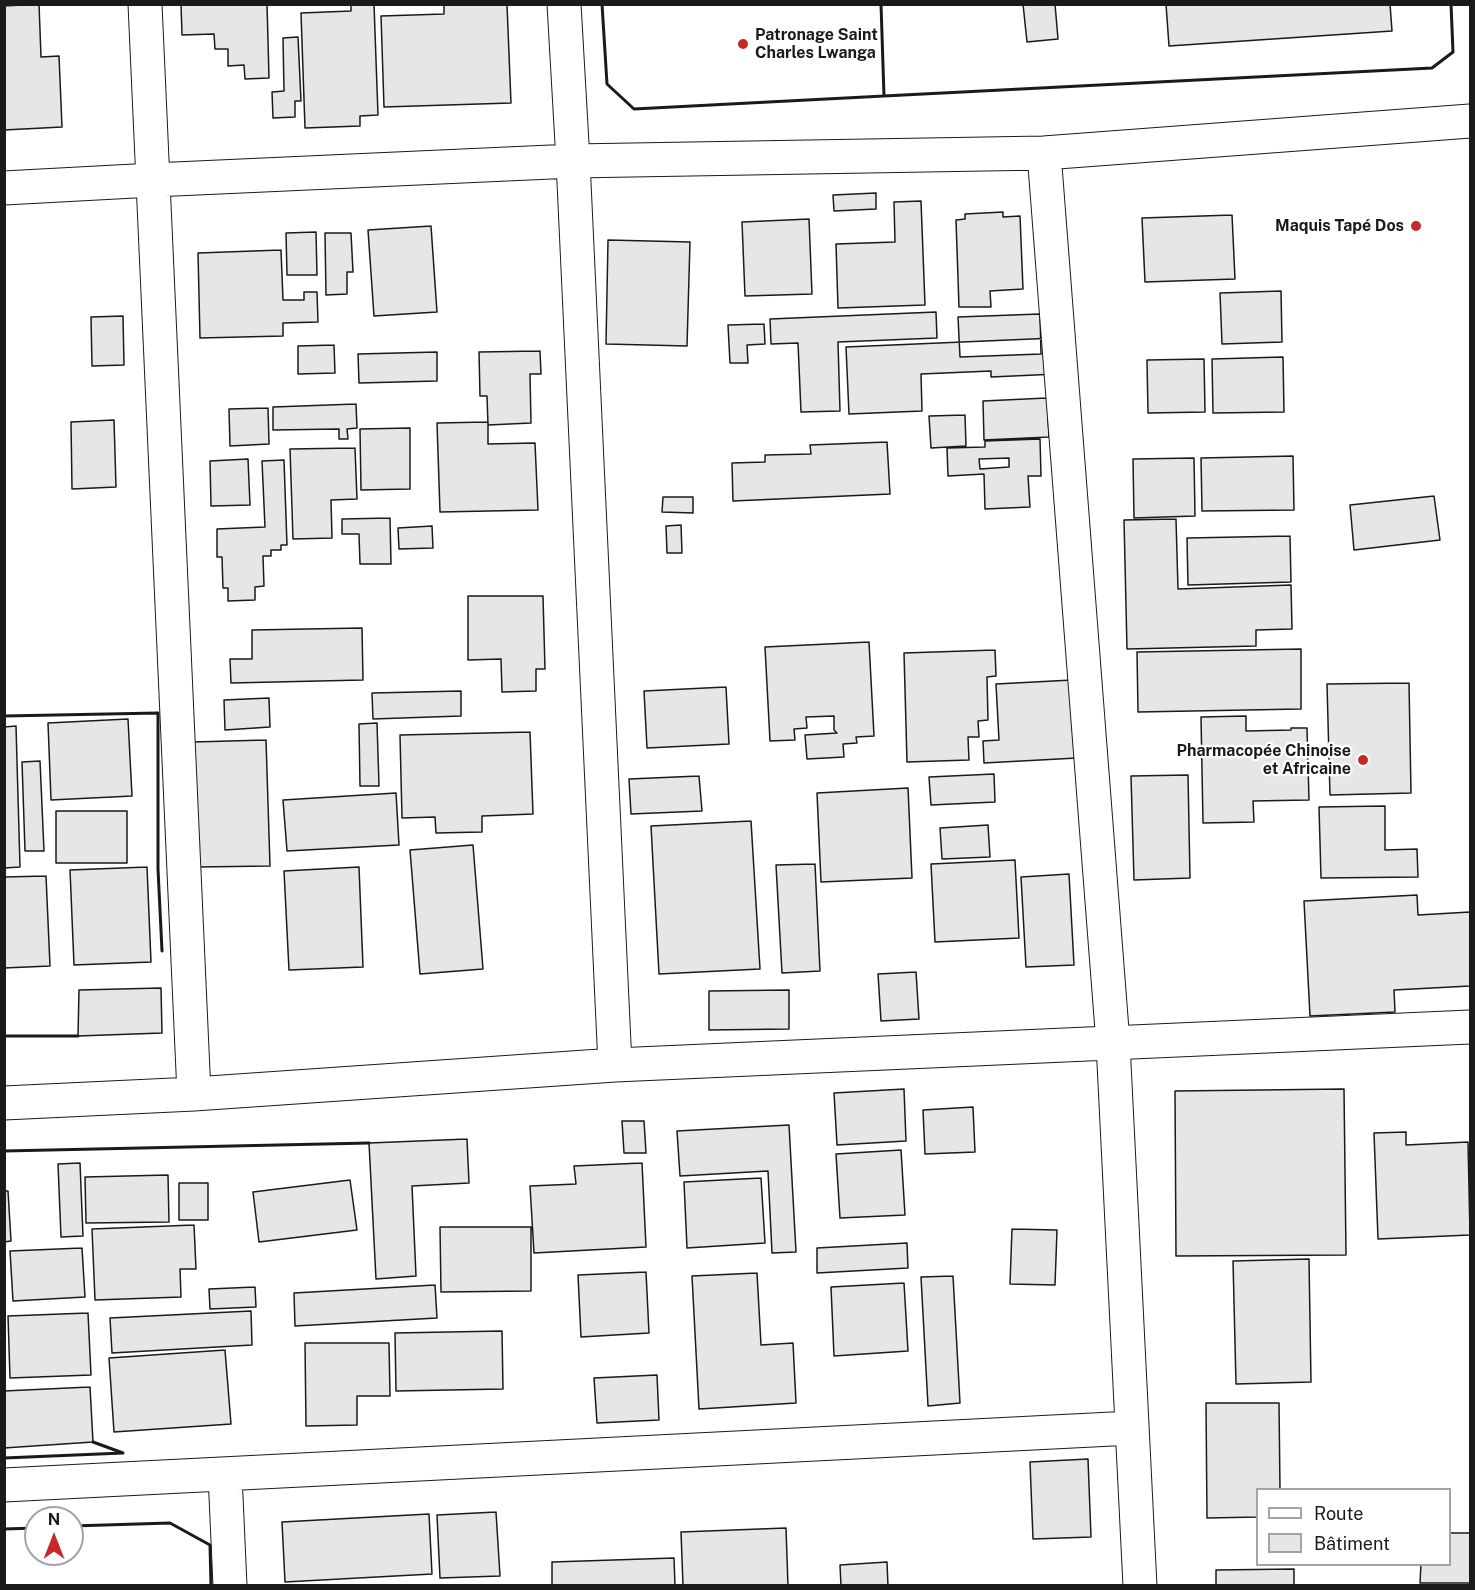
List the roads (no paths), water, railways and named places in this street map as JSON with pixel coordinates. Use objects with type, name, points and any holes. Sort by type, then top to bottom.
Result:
[{"type":"street","points":[[145,4],[194,1094]]},
{"type":"street","points":[[564,4],[615,1065]]},
{"type":"street","points":[[4,188],[573,161],[1044,153],[1470,121]]},
{"type":"street","points":[[1044,153],[1113,1043],[1140,1586]]},
{"type":"street","points":[[4,1103],[194,1094],[615,1065],[1470,1027]]},
{"type":"street","points":[[4,1485],[1132,1428]]},
{"type":"street","points":[[225,1473],[230,1586]]},
{"type":"place","name":"Patronage Saint Charles Lwanga","points":[[743,44]]},
{"type":"place","name":"Maquis Tapé Dos","points":[[1416,226]]},
{"type":"place","name":"Pharmacopée Chinoise et Africaine","points":[[1363,760]]}]
